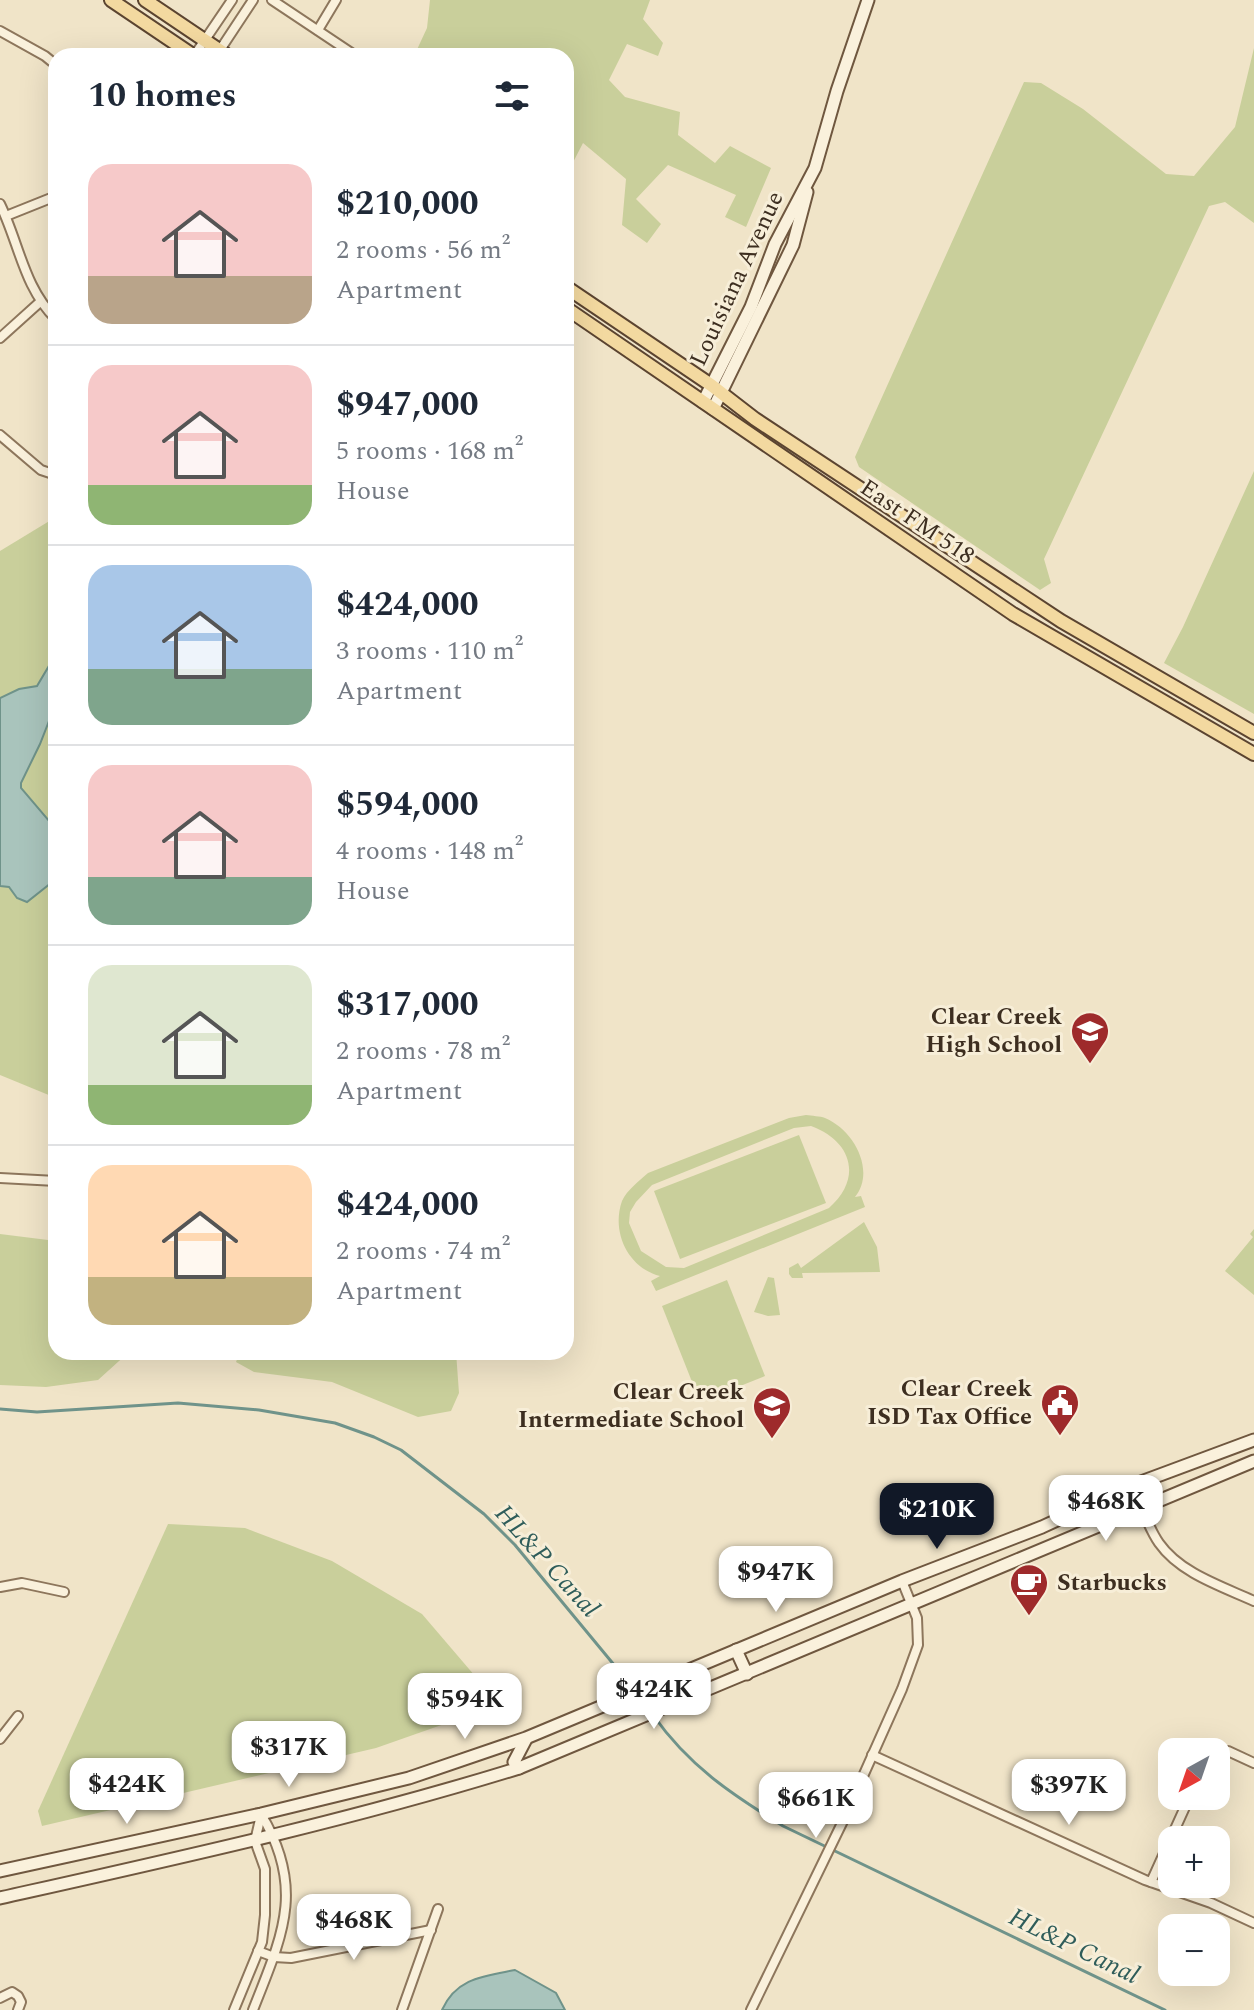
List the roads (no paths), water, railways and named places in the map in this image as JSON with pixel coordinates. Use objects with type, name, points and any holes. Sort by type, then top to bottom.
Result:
[{"type":"main road","points":[[111,0],[182,48]]},
{"type":"main road","points":[[145,0],[214,48]]},
{"type":"main road","name":"Louisiana Avenue","points":[[708,405],[775,244],[811,176],[868,0]]},
{"type":"main road","name":"East FM 518","points":[[574,292],[1088,638],[1254,733]]},
{"type":"main road","name":"East FM 518","points":[[574,313],[1013,614],[1254,754]]},
{"type":"main road","points":[[865,514],[876,498]]},
{"type":"main road","points":[[1013,614],[1024,596]]},
{"type":"main road","points":[[1170,707],[1181,691]]},
{"type":"main road","points":[[0,1871],[409,1778],[526,1738],[902,1581],[1042,1527],[1133,1485],[1254,1440]]},
{"type":"main road","points":[[0,1898],[274,1837],[402,1804],[519,1768],[1248,1464],[1234,1447]]},
{"type":"main road","points":[[1042,1527],[1047,1549]]},
{"type":"main road","points":[[992,1547],[1000,1566]]},
{"type":"main road","points":[[736,1650],[747,1674]]},
{"type":"main road","points":[[519,1768],[514,1762],[515,1757],[526,1738]]},
{"type":"street","points":[[199,48],[232,0]]},
{"type":"street","points":[[225,48],[253,0]]},
{"type":"street","points":[[272,0],[344,48]]},
{"type":"street","points":[[318,30],[336,0]]},
{"type":"street","points":[[0,31],[48,58]]},
{"type":"street","points":[[6,216],[48,199]]},
{"type":"street","points":[[0,204],[40,302],[48,310]]},
{"type":"street","points":[[0,338],[40,302]]},
{"type":"street","points":[[0,435],[41,470],[48,472]]},
{"type":"street","points":[[0,1178],[48,1181]]},
{"type":"street","points":[[1133,1485],[1157,1540],[1170,1556],[1185,1568],[1254,1601]]},
{"type":"street","points":[[751,2010],[843,1821],[902,1689],[918,1645],[917,1618],[902,1581]]},
{"type":"street","points":[[0,1587],[22,1583],[64,1592]]},
{"type":"street","points":[[0,1739],[18,1716]]},
{"type":"street","points":[[1230,1752],[1254,1763]]},
{"type":"street","points":[[872,1755],[1151,1882],[1211,1903],[1254,1923]]},
{"type":"street","points":[[1151,1882],[1184,1810]]},
{"type":"street","points":[[253,2010],[285,1923],[288,1887],[274,1837],[261,1814]]},
{"type":"street","points":[[234,2010],[258,1951],[265,1915],[265,1869],[255,1841],[261,1814]]},
{"type":"street","points":[[402,2010],[438,1909]]},
{"type":"street","points":[[258,1951],[274,1957],[291,1958],[431,1930]]},
{"type":"street","points":[[0,1998],[12,1992],[18,1996],[21,2002],[18,2010]]},
{"type":"water","points":[[48,667],[48,724],[21,788],[48,820],[48,885],[27,902],[17,898],[9,887],[0,886],[0,698],[19,689],[37,686]]},
{"type":"water","points":[[515,1970],[556,1993],[565,2010],[442,2010],[455,1991],[472,1980]]},
{"type":"waterway","name":"HL&P Canal","points":[[0,1409],[37,1412],[178,1403],[259,1410],[335,1423],[374,1437],[401,1450],[484,1514],[515,1545],[634,1689]]},
{"type":"waterway","name":"HL&P Canal","points":[[639,1695],[648,1709]]},
{"type":"waterway","name":"HL&P Canal","points":[[653,1715],[681,1749],[712,1778],[783,1826],[1165,2010]]},
{"type":"place","name":"Clear Creek High School","points":[[1090,1065]]},
{"type":"place","name":"Clear Creek ISD Tax Office","points":[[1060,1437]]},
{"type":"place","name":"Clear Creek Intermediate School","points":[[772,1440]]},
{"type":"place","name":"Starbucks","points":[[1029,1617]]}]
